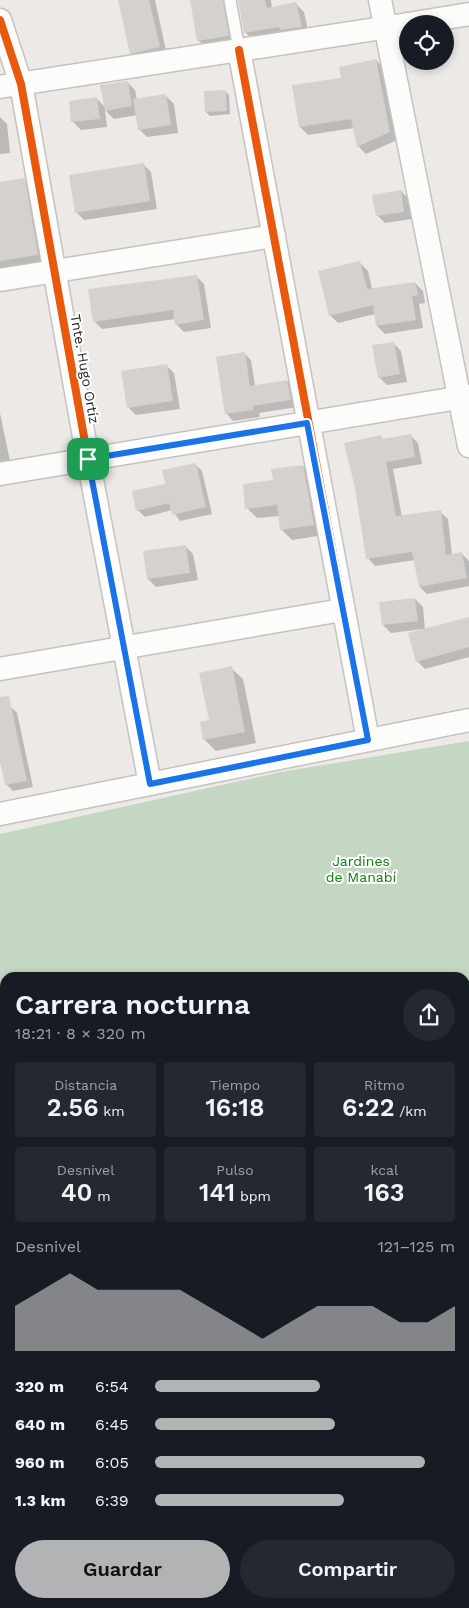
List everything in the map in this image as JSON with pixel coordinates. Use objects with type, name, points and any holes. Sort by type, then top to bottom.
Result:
[{"type":"street","points":[[380,0],[464,397],[469,446]]},
{"type":"street","points":[[454,16],[469,14]]},
{"type":"street","name":"Tnte. Hugo Ortíz","points":[[0,20],[55,271],[88,459],[150,784]]},
{"type":"street","points":[[12,79],[240,50],[399,25]]},
{"type":"street","points":[[240,50],[307,423],[368,740]]},
{"type":"street","points":[[0,280],[274,236]]},
{"type":"street","points":[[0,474],[464,397]]},
{"type":"street","points":[[0,669],[342,610]]},
{"type":"street","points":[[0,814],[469,720]]},
{"type":"lane","points":[[230,0],[240,50]]},
{"type":"green space","name":"Jardines de Manabí","points":[[469,741],[469,972],[0,972],[0,834],[281,772]]},
{"type":"building","points":[[118,0],[149,0],[160,47],[130,54]]},
{"type":"building","points":[[190,0],[223,0],[229,36],[197,41]]},
{"type":"building","points":[[238,0],[265,0],[267,8],[296,2],[302,27],[280,30],[279,27],[244,33]]},
{"type":"building","points":[[376,59],[390,132],[357,147],[351,119],[299,127],[292,85],[341,78],[339,67]]},
{"type":"building","points":[[128,81],[132,106],[105,111],[100,85]]},
{"type":"building","points":[[226,90],[227,111],[205,112],[204,91]]},
{"type":"building","points":[[166,94],[171,125],[138,130],[133,99]]},
{"type":"building","points":[[97,97],[100,119],[71,122],[69,101]]},
{"type":"building","points":[[144,163],[150,201],[75,213],[69,175]]},
{"type":"building","points":[[25,178],[38,255],[0,261],[0,182]]},
{"type":"building","points":[[401,190],[404,212],[376,216],[372,195]]},
{"type":"building","points":[[360,261],[367,289],[415,282],[418,295],[412,296],[416,320],[376,326],[373,305],[329,316],[318,271]]},
{"type":"building","points":[[197,275],[204,320],[175,325],[173,310],[93,322],[88,289]]},
{"type":"building","points":[[394,342],[400,374],[378,378],[372,345]]},
{"type":"building","points":[[245,352],[250,386],[287,380],[291,400],[253,406],[253,410],[225,414],[216,357]]},
{"type":"building","points":[[167,364],[173,401],[127,408],[121,371]]},
{"type":"building","points":[[411,434],[415,457],[386,462],[396,516],[441,510],[446,555],[462,552],[467,578],[419,587],[412,552],[366,559],[355,488],[344,443],[381,435],[382,439]]},
{"type":"building","points":[[196,463],[206,507],[172,515],[169,503],[136,511],[132,491],[165,484],[162,470]]},
{"type":"building","points":[[303,465],[314,525],[280,530],[277,505],[245,509],[243,484],[273,480],[271,469]]},
{"type":"building","points":[[186,545],[190,573],[147,579],[143,551]]},
{"type":"building","points":[[415,598],[418,621],[382,625],[379,602]]},
{"type":"building","points":[[469,617],[469,647],[416,662],[408,633]]},
{"type":"building","points":[[232,666],[245,732],[203,740],[200,722],[209,720],[199,673]]},
{"type":"building","points":[[9,696],[27,781],[5,785],[0,760],[0,697]]},
{"type":"cycle path","points":[[0,20],[21,84],[88,459],[150,784]]},
{"type":"cycle path","points":[[239,50],[368,740]]},
{"type":"route","points":[[307,423],[368,740],[150,784],[88,459],[307,423]]}]
